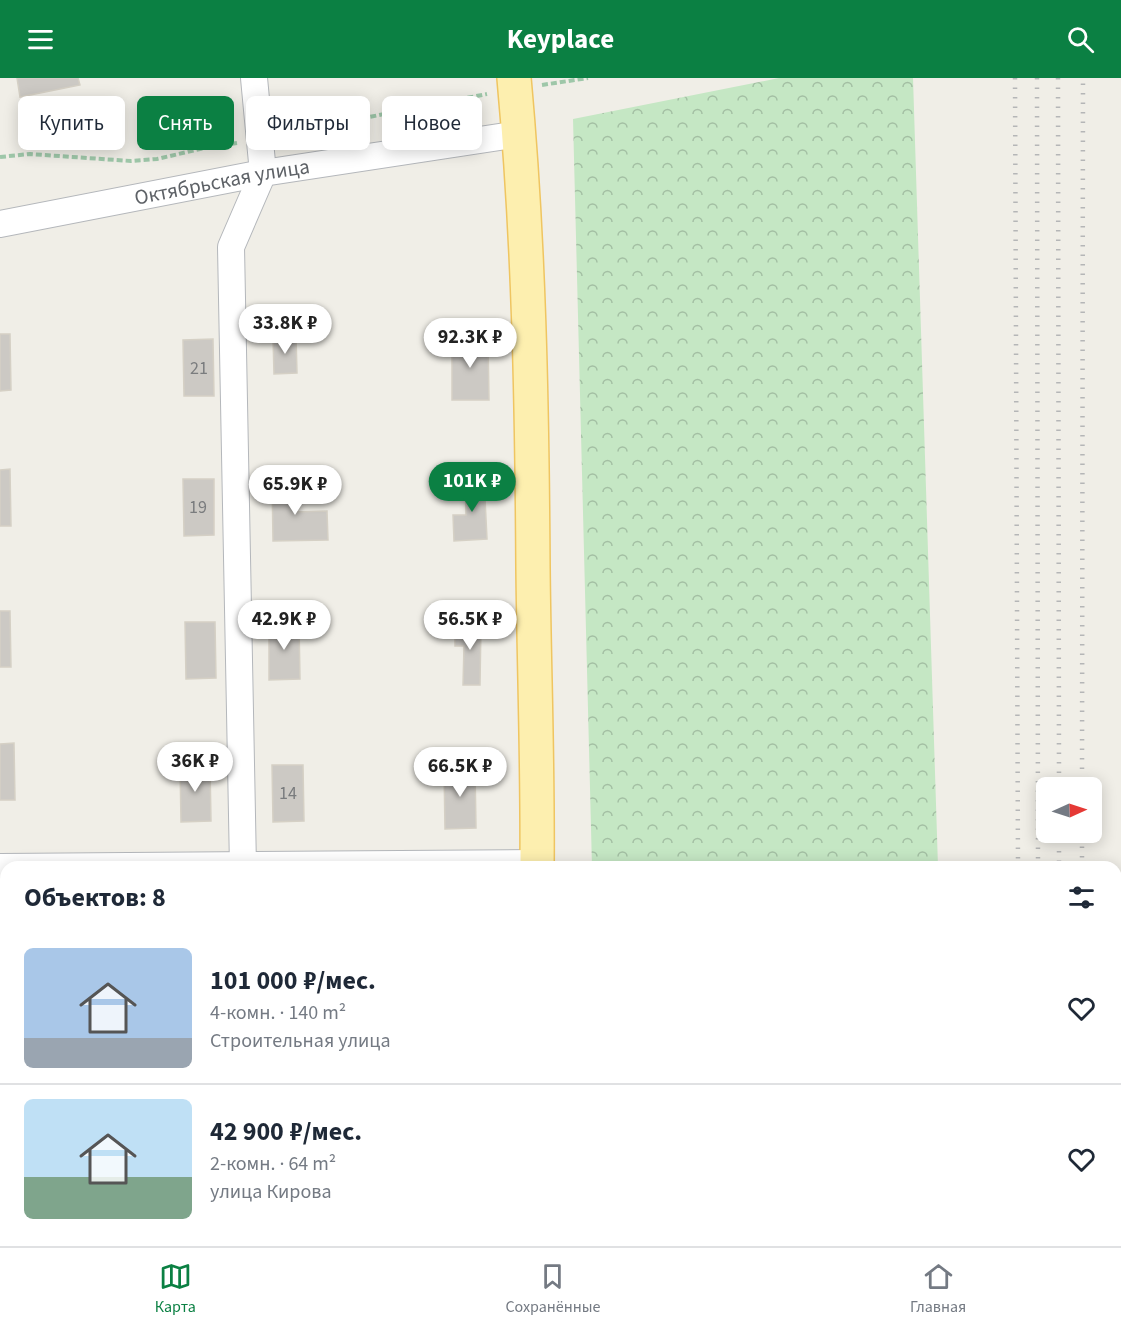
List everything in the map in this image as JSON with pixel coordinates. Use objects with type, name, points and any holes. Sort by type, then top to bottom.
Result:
[{"type":"main road","points":[[514,84],[519,134],[529,327],[537,861]]},
{"type":"street","points":[[243,861],[231,247],[263,172],[254,78]]},
{"type":"street","name":"Октябрьская улица","points":[[0,224],[263,172],[519,134]]},
{"type":"path","points":[[514,84],[588,78]]},
{"type":"green space","points":[[779,78],[913,78],[938,861],[592,861],[573,119]]},
{"type":"building","points":[[17,78],[78,78],[80,85],[25,96],[20,96]]},
{"type":"building","points":[[0,334],[10,334],[11,390],[0,391]]},
{"type":"building","points":[[296,336],[297,373],[274,374],[273,337]]},
{"type":"building","points":[[452,338],[488,338],[489,400],[452,400]]},
{"type":"building","points":[[213,339],[214,396],[184,396],[183,340]]},
{"type":"building","points":[[10,469],[11,526],[0,526],[0,470]]},
{"type":"building","points":[[484,478],[487,539],[454,541],[453,515],[466,515],[465,479]]},
{"type":"building","points":[[183,479],[214,479],[214,535],[184,536]]},
{"type":"building","points":[[272,479],[295,479],[295,512],[327,511],[328,540],[273,541]]},
{"type":"building","points":[[0,611],[10,611],[11,667],[0,667]]},
{"type":"building","points":[[185,622],[215,622],[216,678],[186,679]]},
{"type":"building","points":[[269,623],[299,623],[300,679],[269,680]]},
{"type":"building","points":[[455,624],[481,624],[480,685],[463,685],[464,646],[455,646]]},
{"type":"building","points":[[14,743],[15,800],[0,800],[0,744]]},
{"type":"building","points":[[180,765],[210,765],[211,821],[181,822]]},
{"type":"building","points":[[272,765],[303,765],[304,821],[273,822]]},
{"type":"building","points":[[475,768],[476,828],[445,829],[444,769]]},
{"type":"railway","points":[[1015,78],[1018,861]]},
{"type":"railway","points":[[1037,78],[1038,861]]},
{"type":"railway","points":[[1058,78],[1059,777]]},
{"type":"railway","points":[[1082,777],[1083,78]]},
{"type":"railway","points":[[1059,843],[1059,861]]},
{"type":"railway","points":[[1082,843],[1082,861]]}]
